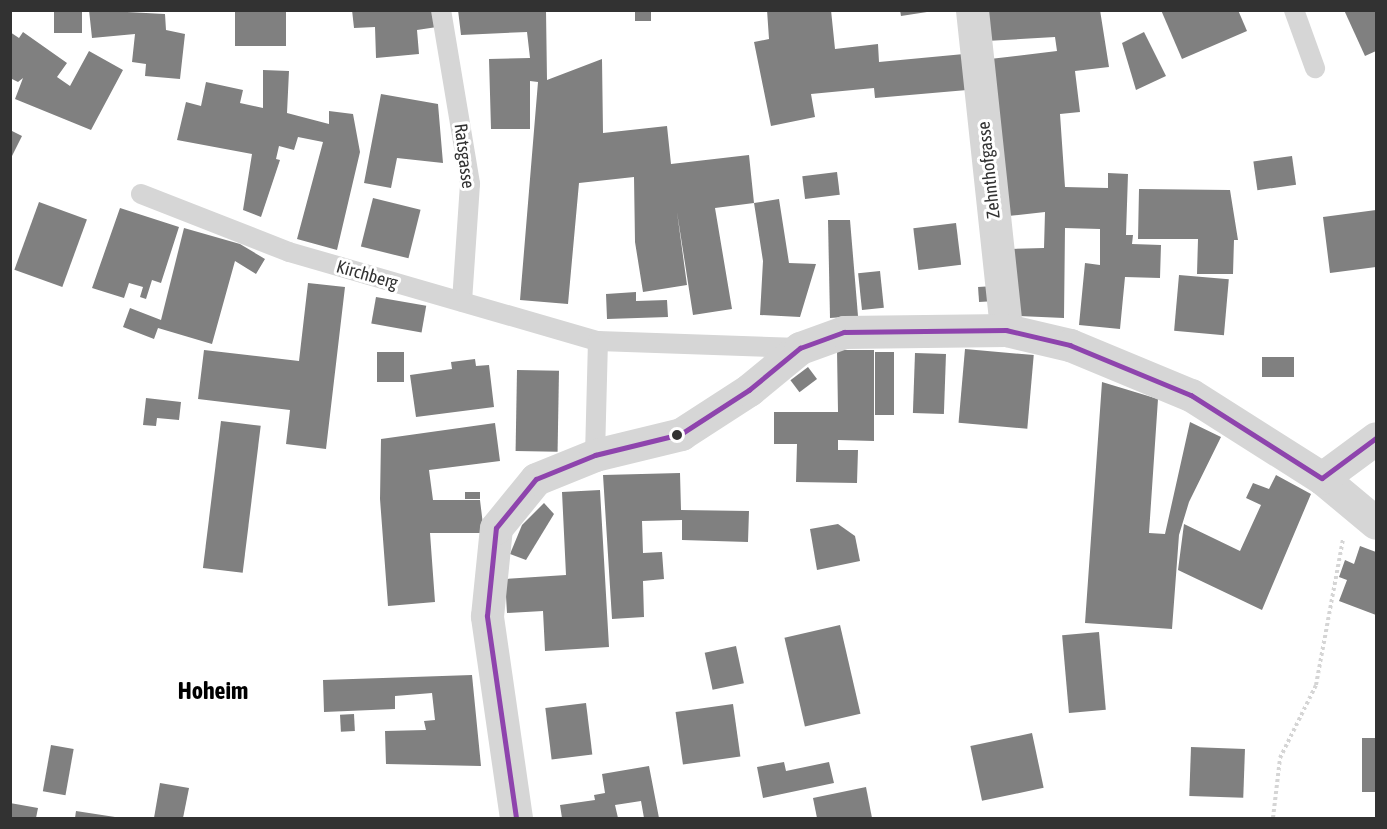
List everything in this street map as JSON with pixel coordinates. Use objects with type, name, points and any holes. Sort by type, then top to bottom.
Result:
[{"type":"street","name":"Zehnthofgasse","points":[[972,10],[1006,330]]},
{"type":"street","points":[[516,819],[487,616],[496,528],[536,479],[595,455],[681,434],[749,390],[800,348],[844,332],[1006,330],[1070,345],[1191,395],[1322,478],[1377,523]]},
{"type":"street","points":[[1322,478],[1377,438]]},
{"type":"lane","name":"Ratsgasse","points":[[441,10],[470,184],[462,302]]},
{"type":"lane","points":[[1294,10],[1316,68]]},
{"type":"lane","name":"Kirchberg","points":[[141,194],[289,252],[598,341],[800,348]]},
{"type":"lane","points":[[595,455],[598,341]]},
{"type":"path","points":[[1273,819],[1280,758],[1316,685],[1350,500]]},
{"type":"building","points":[[54,10],[82,10],[82,33],[54,33]]},
{"type":"building","points":[[89,10],[165,14],[166,30],[185,34],[180,79],[145,76],[146,64],[132,62],[135,34],[92,38]]},
{"type":"building","points":[[235,10],[286,10],[286,46],[235,46]]},
{"type":"building","points":[[352,10],[435,10],[437,27],[417,30],[419,54],[376,58],[375,27],[354,28]]},
{"type":"building","points":[[458,10],[546,10],[547,80],[602,59],[603,133],[667,126],[671,164],[749,155],[754,203],[715,208],[732,309],[693,315],[677,212],[687,285],[643,292],[635,242],[634,177],[579,183],[568,304],[520,300],[538,82],[530,81],[530,129],[491,129],[489,59],[530,58],[527,32],[461,35]]},
{"type":"building","points":[[635,10],[651,10],[651,21],[635,21]]},
{"type":"building","points":[[767,10],[831,10],[835,49],[878,44],[879,62],[964,54],[967,90],[875,98],[874,88],[811,94],[815,117],[771,126],[754,42],[769,39]]},
{"type":"building","points":[[900,10],[927,10],[927,12],[901,16]]},
{"type":"building","points":[[984,10],[1100,10],[1109,67],[1075,71],[1080,112],[1060,114],[1065,187],[1108,188],[1108,173],[1128,174],[1126,235],[1133,235],[1132,244],[1161,245],[1160,278],[1125,277],[1120,329],[1079,325],[1085,263],[1100,265],[1100,229],[1065,228],[1064,318],[1019,316],[1011,249],[1044,248],[1045,212],[1008,216],[990,59],[1057,51],[1055,37],[986,41]]},
{"type":"building","points":[[1161,10],[1238,10],[1247,31],[1182,59]]},
{"type":"building","points":[[1344,10],[1376,10],[1376,51],[1365,56]]},
{"type":"building","points":[[10,32],[19,38],[23,32],[67,63],[57,77],[70,86],[89,51],[123,70],[91,130],[15,99],[23,78],[18,82],[10,78]]},
{"type":"building","points":[[1144,32],[1166,76],[1136,90],[1122,43]]},
{"type":"building","points":[[263,70],[289,71],[287,113],[329,124],[329,111],[353,114],[360,152],[337,250],[297,239],[323,142],[298,137],[294,150],[279,146],[276,159],[280,160],[261,217],[243,210],[252,154],[177,140],[186,102],[201,106],[206,82],[243,90],[240,103],[263,108]]},
{"type":"building","points":[[381,94],[438,104],[443,163],[397,158],[391,188],[364,183]]},
{"type":"building","points":[[10,130],[22,136],[10,160]]},
{"type":"building","points":[[1292,156],[1296,185],[1257,190],[1253,161]]},
{"type":"building","points":[[837,172],[840,195],[805,199],[802,176]]},
{"type":"building","points":[[1139,189],[1230,190],[1238,240],[1234,240],[1233,274],[1197,274],[1198,239],[1138,239]]},
{"type":"building","points":[[373,198],[421,210],[408,258],[361,247]]},
{"type":"building","points":[[779,199],[789,263],[816,264],[800,317],[760,315],[763,261],[754,203]]},
{"type":"building","points":[[39,202],[87,219],[62,287],[14,270]]},
{"type":"building","points":[[120,208],[179,227],[161,283],[152,280],[146,299],[140,297],[143,287],[129,283],[124,298],[92,288]]},
{"type":"building","points":[[1376,210],[1376,267],[1330,273],[1323,217]]},
{"type":"building","points":[[828,220],[850,220],[858,316],[830,318]]},
{"type":"building","points":[[956,223],[961,265],[918,270],[913,228]]},
{"type":"building","points":[[184,228],[240,244],[265,259],[256,274],[235,261],[212,344],[158,328],[154,339],[123,327],[130,308],[161,320]]},
{"type":"building","points":[[880,271],[884,308],[862,310],[858,273]]},
{"type":"building","points":[[1179,275],[1229,279],[1224,335],[1174,331]]},
{"type":"building","points":[[308,283],[345,287],[326,449],[286,444],[290,410],[198,399],[204,350],[299,361]]},
{"type":"building","points":[[994,286],[995,301],[979,302],[978,287]]},
{"type":"building","points":[[636,292],[636,301],[667,300],[668,317],[607,319],[606,294]]},
{"type":"building","points":[[376,297],[426,306],[422,332],[371,324]]},
{"type":"building","points":[[965,349],[1034,355],[1027,429],[959,423]]},
{"type":"building","points":[[837,350],[874,350],[874,441],[838,440],[838,450],[858,450],[857,483],[796,482],[797,444],[774,444],[774,412],[838,412]]},
{"type":"building","points":[[377,352],[404,352],[404,382],[377,382]]},
{"type":"building","points":[[875,352],[894,352],[894,415],[875,415]]},
{"type":"building","points":[[915,353],[946,354],[944,414],[913,413]]},
{"type":"building","points":[[1262,357],[1294,357],[1294,377],[1262,377]]},
{"type":"building","points":[[475,359],[476,366],[489,365],[494,407],[416,417],[410,375],[452,369],[451,362]]},
{"type":"building","points":[[808,367],[817,379],[799,392],[790,380]]},
{"type":"building","points":[[517,370],[559,371],[558,452],[516,451]]},
{"type":"building","points":[[1102,382],[1158,399],[1149,533],[1165,534],[1190,422],[1221,437],[1189,502],[1179,535],[1172,629],[1085,623]]},
{"type":"building","points":[[146,398],[181,402],[179,420],[157,418],[156,426],[143,425]]},
{"type":"building","points":[[221,421],[261,426],[243,573],[203,568]]},
{"type":"building","points":[[495,423],[500,461],[429,470],[433,500],[480,500],[484,533],[430,533],[435,602],[388,606],[380,499],[381,439]]},
{"type":"building","points":[[680,473],[681,510],[749,511],[748,542],[682,540],[682,520],[642,521],[643,553],[662,552],[664,579],[643,581],[644,617],[612,619],[603,475]]},
{"type":"building","points":[[1276,475],[1311,494],[1262,610],[1178,570],[1184,524],[1240,551],[1261,505],[1246,498],[1253,483],[1269,489]]},
{"type":"building","points":[[600,490],[609,647],[545,651],[543,611],[507,613],[505,579],[566,575],[562,492]]},
{"type":"building","points":[[465,492],[480,492],[480,499],[465,499]]},
{"type":"building","points":[[544,503],[554,514],[526,560],[510,554],[522,525]]},
{"type":"building","points":[[838,524],[855,536],[860,561],[817,570],[810,529]]},
{"type":"building","points":[[1360,546],[1376,552],[1376,615],[1339,601],[1347,580],[1339,577],[1345,560],[1354,564]]},
{"type":"building","points":[[840,625],[860,714],[805,726],[784,638]]},
{"type":"building","points":[[1099,632],[1106,710],[1069,713],[1062,635]]},
{"type":"building","points":[[736,646],[744,683],[713,690],[705,653]]},
{"type":"building","points":[[472,675],[481,766],[386,764],[385,731],[426,730],[424,721],[435,720],[432,693],[395,696],[395,709],[324,712],[323,680]]},
{"type":"building","points":[[586,703],[592,755],[552,760],[545,708]]},
{"type":"building","points":[[733,704],[740,756],[683,765],[676,712]]},
{"type":"building","points":[[354,714],[355,731],[341,732],[340,715]]},
{"type":"building","points":[[1032,733],[1044,788],[982,801],[970,746]]},
{"type":"building","points":[[1362,738],[1376,738],[1376,792],[1362,792]]},
{"type":"building","points":[[51,745],[74,749],[65,795],[43,791]]},
{"type":"building","points":[[1191,747],[1245,749],[1243,798],[1189,796]]},
{"type":"building","points":[[784,762],[786,771],[829,762],[834,783],[763,798],[757,767]]},
{"type":"building","points":[[649,766],[659,818],[644,818],[641,801],[615,805],[618,818],[562,818],[560,805],[595,800],[594,795],[605,793],[602,774]]},
{"type":"building","points":[[160,783],[189,788],[183,818],[154,818]]},
{"type":"building","points":[[866,787],[872,818],[817,818],[813,798]]},
{"type":"building","points":[[10,803],[38,808],[36,818],[10,818]]},
{"type":"building","points":[[76,811],[115,817],[115,818],[75,818]]},
{"type":"transit line","points":[[516,818],[487,616],[496,528],[536,479],[595,455],[681,434],[749,390],[800,348],[844,332],[1006,330],[1070,345],[1191,395],[1322,478],[1376,438]]},
{"type":"district","name":"Hoheim","points":[[213,691]]}]
